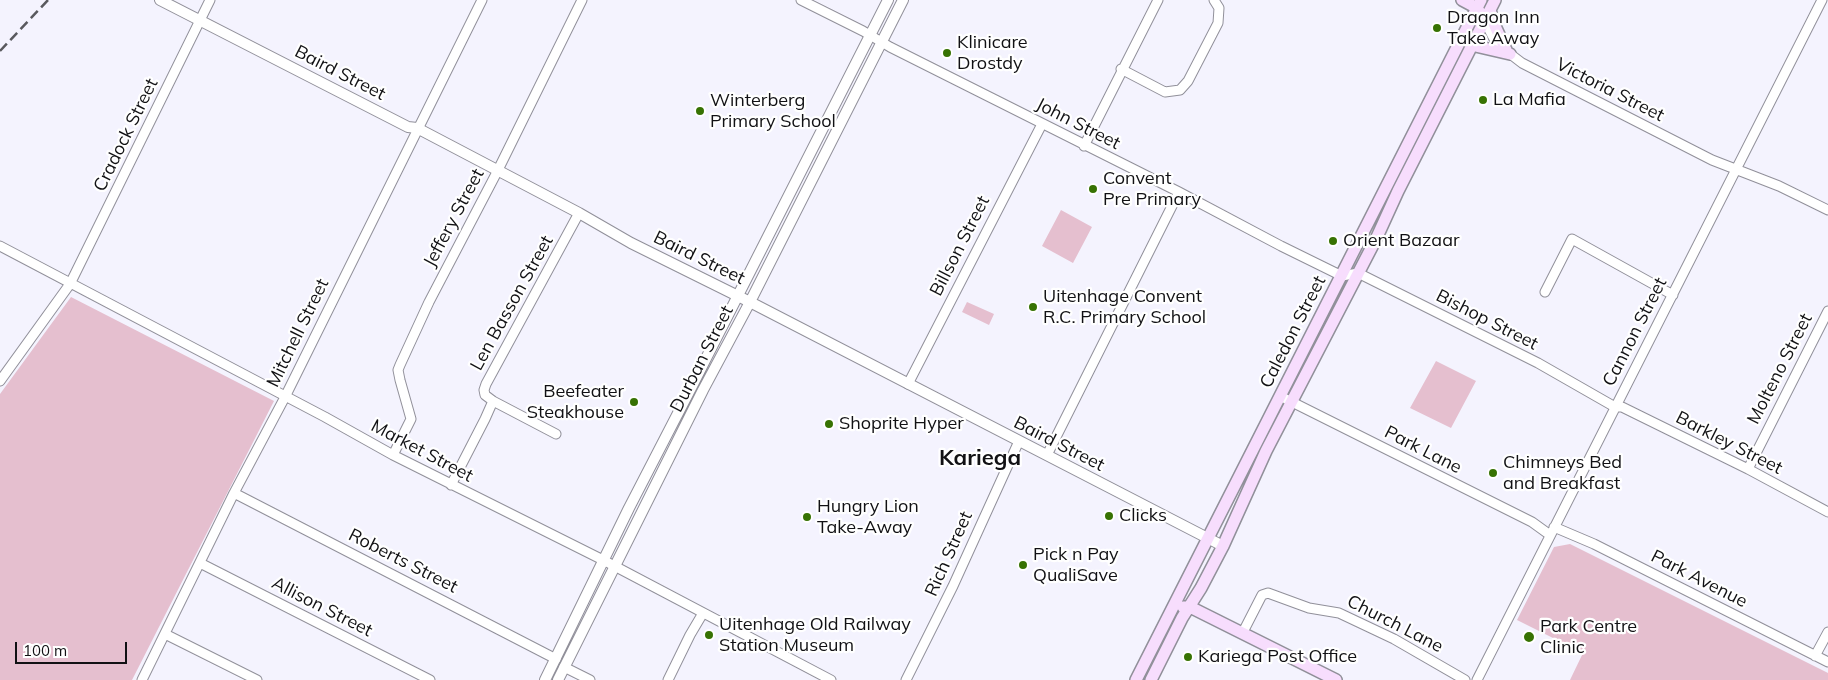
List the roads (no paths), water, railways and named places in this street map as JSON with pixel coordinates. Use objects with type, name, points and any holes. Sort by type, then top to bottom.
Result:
[{"type":"main road","points":[[1462,0],[1479,4],[1490,10],[1494,26],[1508,53]]},
{"type":"main road","name":"Caledon Street","points":[[1136,680],[1479,4]]},
{"type":"main road","name":"Caledon Street","points":[[1151,680],[1182,618],[1190,607],[1223,546],[1266,451],[1490,10]]},
{"type":"main road","points":[[1472,45],[1508,53]]},
{"type":"main road","points":[[1183,588],[1190,607]]},
{"type":"main road","points":[[1170,612],[1180,607],[1190,607],[1336,680]]},
{"type":"street","name":"Baird Street","points":[[160,0],[408,127],[418,128],[631,243],[750,302],[1223,546]]},
{"type":"street","name":"Cradock Street","points":[[0,381],[70,284],[210,0]]},
{"type":"street","name":"Mitchell Street","points":[[142,680],[482,0]]},
{"type":"street","name":"Jeffery Street","points":[[393,455],[411,419],[400,380],[400,365],[452,257],[497,172],[582,0]]},
{"type":"street","name":"John Street","points":[[801,0],[881,43],[1342,276]]},
{"type":"street","name":"Durban Street","points":[[545,680],[603,560],[888,0]]},
{"type":"street","name":"Durban Street","points":[[558,680],[703,390],[750,302],[903,0]]},
{"type":"street","points":[[1084,146],[1121,69],[1158,0]]},
{"type":"street","points":[[1121,69],[1165,92],[1180,90],[1188,81],[1218,23],[1220,16],[1219,8],[1214,0]]},
{"type":"street","name":"Cannon Street","points":[[1477,680],[1822,0]]},
{"type":"street","name":"Victoria Street","points":[[1508,53],[1536,71],[1712,160],[1779,186],[1828,210]]},
{"type":"street","name":"Billson Street","points":[[908,384],[1042,124]]},
{"type":"street","points":[[1047,455],[1179,192]]},
{"type":"street","name":"Len Basson Street","points":[[493,401],[484,395],[486,384],[579,214]]},
{"type":"street","points":[[1545,292],[1572,239],[1672,295]]},
{"type":"street","name":"Market Street","points":[[0,246],[393,455],[603,560],[831,680]]},
{"type":"street","points":[[1342,276],[1358,273]]},
{"type":"street","name":"Bishop Street","points":[[1358,273],[1538,363],[1615,407]]},
{"type":"street","name":"Molteno Street","points":[[1748,469],[1828,311]]},
{"type":"street","name":"Park Lane","points":[[1280,396],[1552,531]]},
{"type":"street","points":[[451,485],[486,419],[493,401],[556,434]]},
{"type":"street","name":"Barkley Street","points":[[1615,407],[1622,407],[1748,469],[1828,512]]},
{"type":"street","name":"Rich Street","points":[[906,680],[953,586],[1019,440]]},
{"type":"street","name":"Roberts Street","points":[[234,493],[556,658]]},
{"type":"street","name":"Park Avenue","points":[[1552,531],[1594,544],[1828,662]]},
{"type":"street","name":"Allison Street","points":[[200,563],[430,680]]},
{"type":"street","name":"Church Lane","points":[[1243,632],[1262,595],[1268,593],[1309,608],[1339,613],[1394,639],[1465,680]]},
{"type":"street","points":[[668,680],[703,613]]},
{"type":"street","points":[[1816,656],[1828,632]]},
{"type":"street","points":[[165,634],[242,676],[258,680]]},
{"type":"street","points":[[564,668],[590,680]]},
{"type":"railway","points":[[0,51],[48,0]]},
{"type":"place","name":"Dragon Inn Take Away","points":[[1437,28]]},
{"type":"place","name":"Klinicare Drostdy","points":[[947,53]]},
{"type":"place","name":"La Mafia","points":[[1483,100]]},
{"type":"place","name":"Winterberg Primary School","points":[[700,111]]},
{"type":"place","name":"Convent Pre Primary","points":[[1093,189]]},
{"type":"place","name":"Orient Bazaar","points":[[1333,241]]},
{"type":"place","name":"Uitenhage Convent R.C. Primary School","points":[[1033,307]]},
{"type":"place","name":"Beefeater Steakhouse","points":[[634,402]]},
{"type":"place","name":"Shoprite Hyper","points":[[829,424]]},
{"type":"place","name":"Chimneys Bed and Breakfast","points":[[1493,473]]},
{"type":"place","name":"Clicks","points":[[1109,516]]},
{"type":"place","name":"Hungry Lion Take-Away","points":[[807,517]]},
{"type":"place","name":"Pick n Pay QualiSave","points":[[1023,565]]},
{"type":"place","name":"Uitenhage Old Railway Station Museum","points":[[709,635]]},
{"type":"place","name":"Park Centre Clinic","points":[[1529,637]]},
{"type":"place","name":"Kariega Post Office","points":[[1188,657]]},
{"type":"district","name":"Kariega","points":[[980,458]]}]
